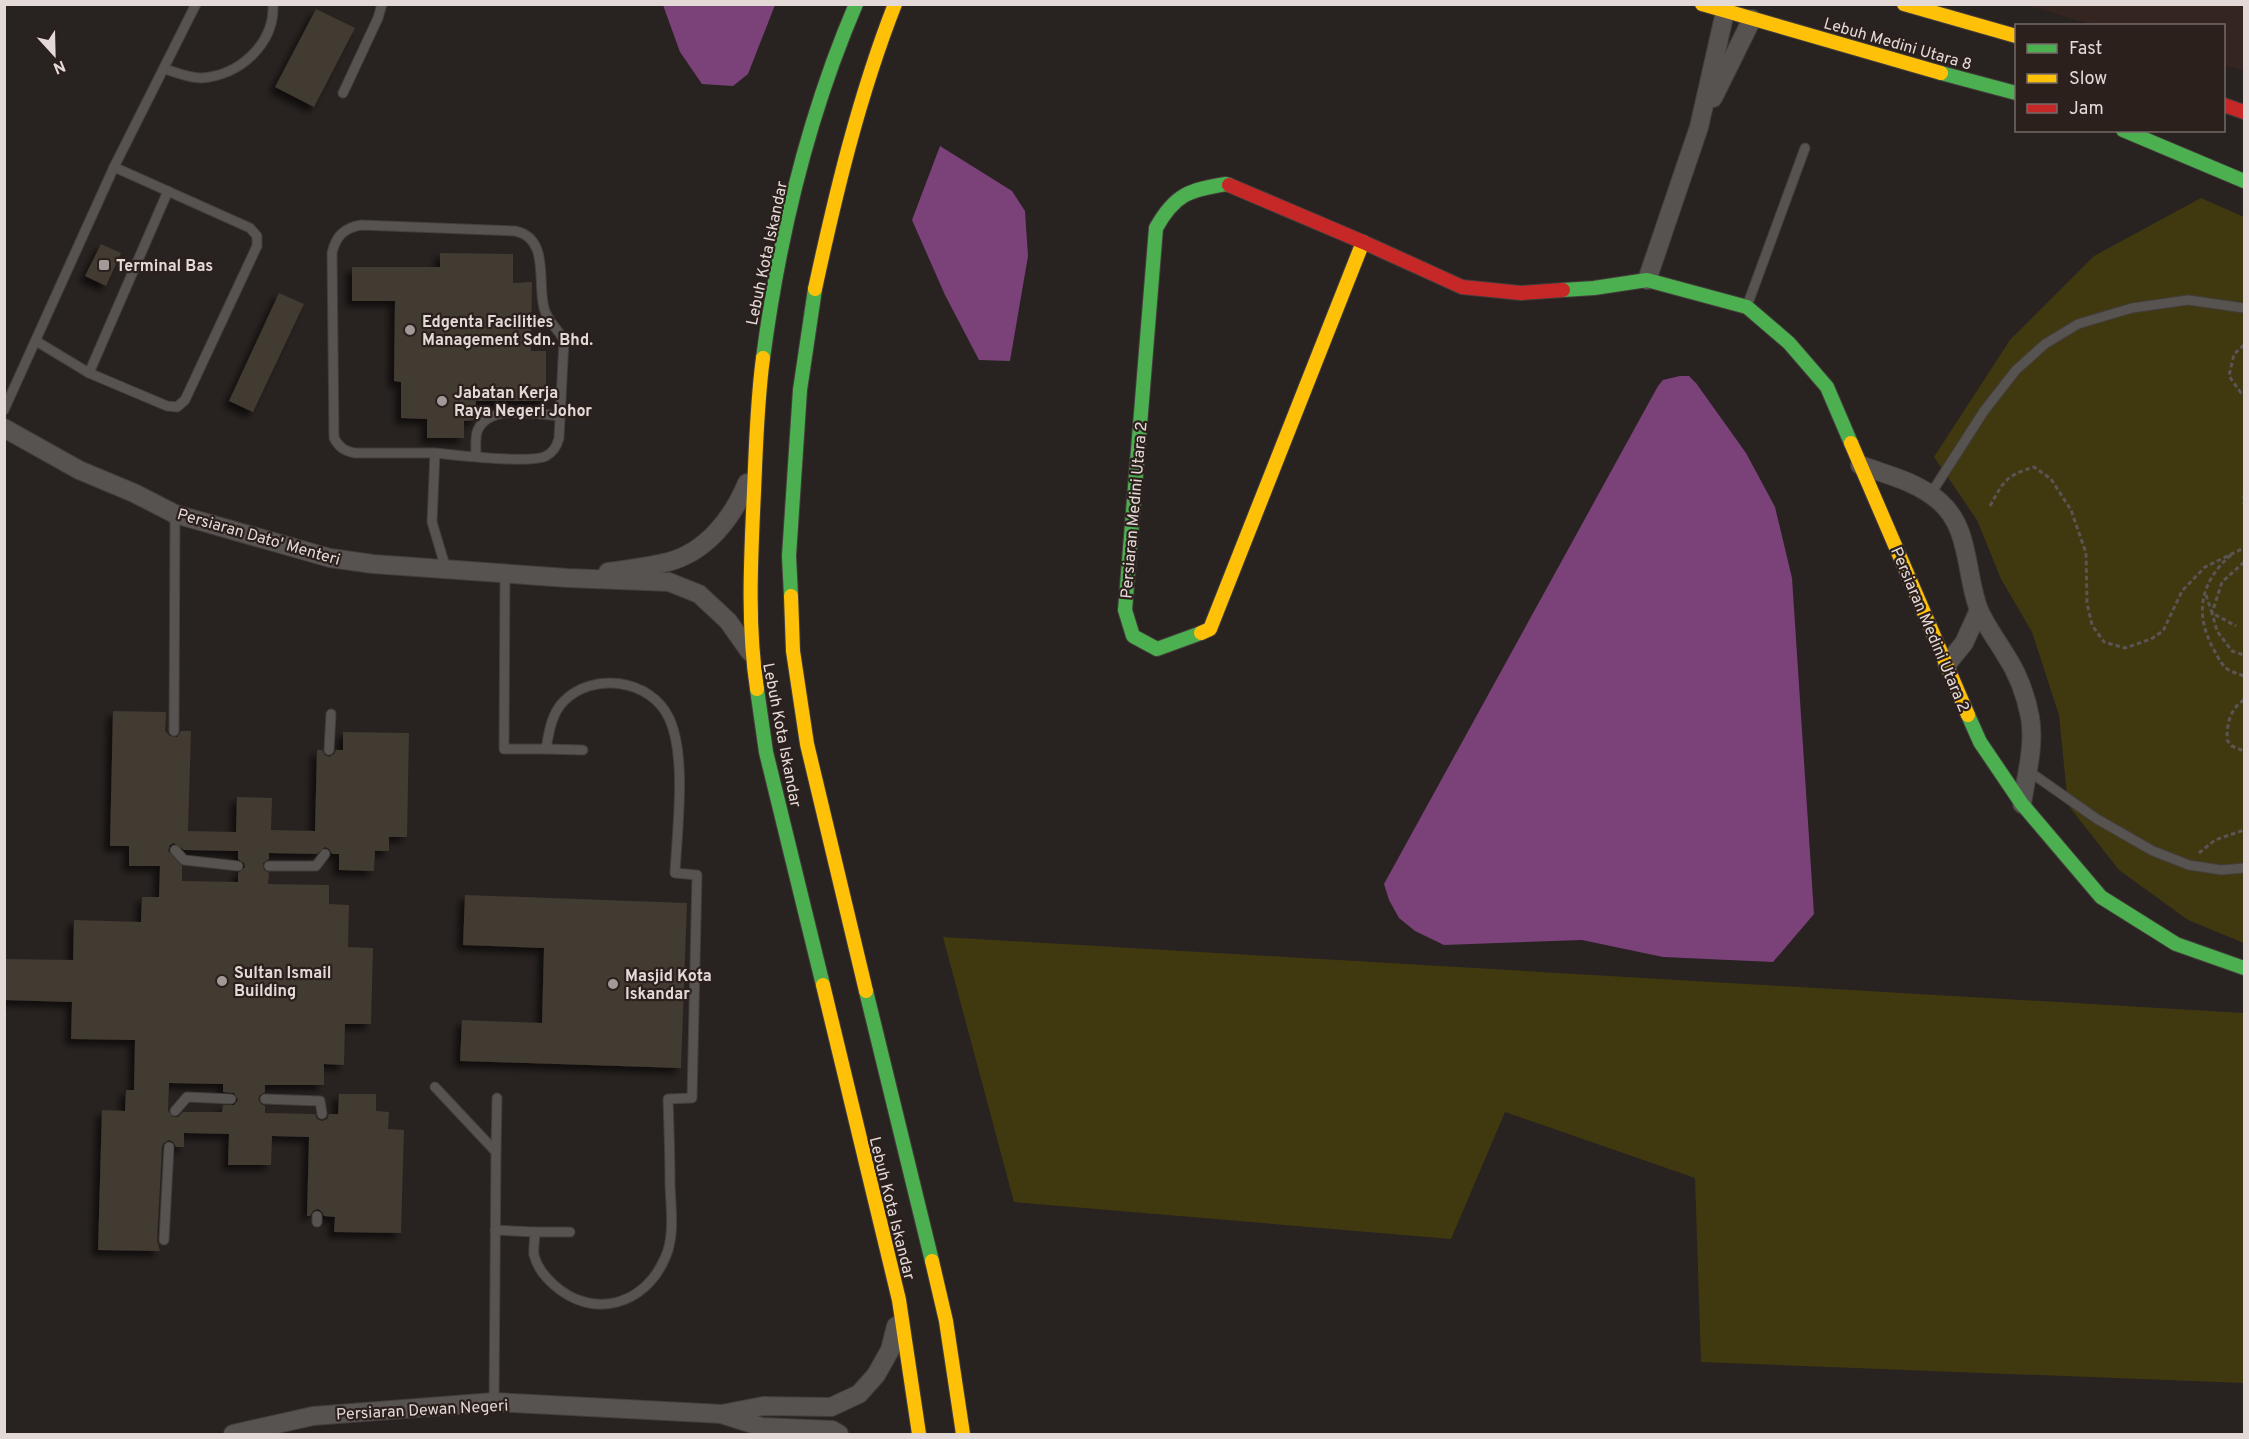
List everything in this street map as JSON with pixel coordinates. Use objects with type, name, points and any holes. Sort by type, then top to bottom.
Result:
[{"type":"main road","name":"Lebuh Kota Iskandar","points":[[856,4],[819,101],[800,167],[772,289],[759,386],[751,557],[752,655],[766,752],[898,1300],[919,1434]]},
{"type":"main road","name":"Lebuh Kota Iskandar","points":[[895,4],[879,45],[840,177],[813,296],[800,390],[793,484],[789,556],[793,651],[809,754],[946,1321],[963,1434]]},
{"type":"main road","name":"Lebuh Medini Utara 8","points":[[1702,4],[1755,12],[1950,76],[2015,93]]},
{"type":"main road","points":[[1904,4],[2015,36]]},
{"type":"main road","points":[[2225,106],[2244,112]]},
{"type":"main road","points":[[2128,132],[2244,181]]},
{"type":"main road","name":"Persiaran Medini Utara 2","points":[[1363,242],[1210,629],[1157,649],[1133,636],[1125,610],[1156,228],[1167,208],[1194,189],[1226,184],[1363,242],[1462,287],[1521,293],[1594,288],[1647,280],[1747,307],[1789,343],[1827,387],[1980,741],[2022,804],[2101,897],[2176,944],[2244,968]]},
{"type":"street","points":[[1647,280],[1699,127],[1726,8]]},
{"type":"street","points":[[1699,127],[1755,12]]},
{"type":"street","name":"Persiaran Dato' Menteri","points":[[4,428],[79,470],[176,514],[330,558],[446,570],[669,582],[699,594],[728,621],[752,655]]},
{"type":"street","name":"Persiaran Dato' Menteri","points":[[568,578],[669,562],[693,552],[714,535],[739,502],[757,460]]},
{"type":"street","points":[[1860,465],[1903,479],[1940,501],[1952,517],[1961,537],[1979,610],[2006,656],[2021,688],[2030,718],[2031,744],[2022,804]]},
{"type":"street","points":[[1947,664],[1964,643],[1979,610]]},
{"type":"street","name":"Persiaran Dewan Negeri","points":[[233,1434],[313,1416],[494,1402],[722,1414],[763,1406],[831,1407],[859,1394],[876,1376],[890,1350],[895,1333],[898,1300]]},
{"type":"street","name":"Persiaran Dewan Negeri","points":[[722,1414],[762,1427],[832,1430],[839,1434]]},
{"type":"lane","points":[[4,410],[114,167],[196,4]]},
{"type":"lane","points":[[165,69],[200,78],[236,69],[262,44],[270,27],[273,4]]},
{"type":"lane","points":[[343,93],[378,18],[382,4]]},
{"type":"lane","points":[[1747,307],[1805,148]]},
{"type":"lane","points":[[36,341],[89,373],[167,406],[177,407],[182,404],[257,246],[258,236],[250,228],[114,167]]},
{"type":"lane","points":[[89,373],[168,191]]},
{"type":"lane","points":[[361,225],[515,231],[524,233],[537,245],[544,308],[548,319],[564,340],[556,446],[544,458],[535,459],[435,453],[354,453],[338,446],[334,438],[332,429],[332,253],[334,242],[350,227],[361,225]]},
{"type":"lane","points":[[1930,495],[1984,411],[2016,370],[2045,344],[2079,324],[2132,308],[2188,300],[2244,308]]},
{"type":"lane","points":[[476,456],[477,433],[482,423],[492,415],[503,413],[560,416]]},
{"type":"lane","points":[[435,453],[432,522],[446,570]]},
{"type":"lane","points":[[174,731],[176,514]]},
{"type":"lane","points":[[505,572],[504,749],[583,750]]},
{"type":"lane","points":[[535,1232],[534,1254],[544,1276],[577,1301],[598,1305],[621,1301],[643,1290],[658,1273],[667,1255],[671,1221],[668,1099],[692,1098],[697,887],[697,875],[675,873],[679,751],[669,717],[657,701],[621,682],[598,684],[578,691],[563,702],[552,719],[546,749]]},
{"type":"lane","points":[[329,750],[331,714]]},
{"type":"lane","points":[[2027,770],[2097,819],[2153,851],[2188,865],[2221,870],[2244,868]]},
{"type":"lane","points":[[175,850],[184,860],[238,866]]},
{"type":"lane","points":[[269,866],[316,866],[325,854]]},
{"type":"lane","points":[[435,1087],[496,1152]]},
{"type":"lane","points":[[176,1112],[188,1097],[231,1099]]},
{"type":"lane","points":[[494,1402],[497,1098]]},
{"type":"lane","points":[[265,1099],[320,1101],[322,1114]]},
{"type":"lane","points":[[164,1240],[169,1147]]},
{"type":"lane","points":[[495,1230],[570,1232]]},
{"type":"path","points":[[2244,345],[2234,354],[2229,376],[2241,393],[2244,393]]},
{"type":"path","points":[[1989,506],[2005,480],[2017,472],[2034,467],[2051,479],[2071,510],[2086,553],[2087,603],[2092,625],[2104,642],[2125,648],[2163,632],[2182,591],[2205,567],[2244,548]]},
{"type":"path","points":[[2244,495],[2244,504]]},
{"type":"path","points":[[2235,552],[2217,567],[2205,593],[2201,618],[2209,640],[2224,667],[2244,676]]},
{"type":"path","points":[[2212,613],[2222,582],[2244,562]]},
{"type":"path","points":[[2205,593],[2217,631],[2232,651],[2244,654]]},
{"type":"path","points":[[2212,613],[2236,627]]},
{"type":"path","points":[[2244,700],[2235,707],[2227,724],[2227,740],[2232,746],[2244,751]]},
{"type":"path","points":[[2188,865],[2215,840],[2244,830]]},
{"type":"shaded area","points":[[663,5],[775,5],[748,74],[733,86],[702,84],[680,52]]},
{"type":"shaded area","points":[[2025,5],[2244,5],[2244,71],[2225,65],[2225,24],[2091,24]]},
{"type":"shaded area","points":[[940,146],[1012,191],[1025,211],[1028,256],[1010,361],[979,360],[945,295],[912,220]]},
{"type":"shaded area","points":[[2201,198],[2244,217],[2244,943],[2188,920],[2119,870],[2068,805],[2059,715],[2032,632],[2001,579],[1977,520],[1934,457],[2010,340],[2094,256]]},
{"type":"shaded area","points":[[1689,376],[1696,383],[1746,453],[1775,507],[1792,578],[1814,914],[1773,962],[1663,957],[1582,940],[1444,945],[1415,931],[1399,918],[1389,900],[1384,884],[1658,386],[1663,380]]},
{"type":"shaded area","points":[[943,937],[2244,1013],[2244,1383],[1701,1362],[1695,1178],[1505,1112],[1451,1239],[1014,1202]]},
{"type":"building","points":[[316,9],[355,28],[314,107],[275,87]]},
{"type":"building","points":[[101,244],[121,253],[106,286],[85,276]]},
{"type":"building","points":[[440,253],[513,254],[513,283],[532,282],[531,351],[546,351],[546,401],[476,401],[476,420],[464,421],[464,438],[427,438],[427,419],[401,418],[401,382],[394,381],[395,301],[352,301],[352,267],[440,267]]},
{"type":"building","points":[[279,293],[304,304],[253,412],[229,401]]},
{"type":"building","points":[[113,711],[166,712],[165,731],[170,736],[177,737],[181,731],[191,731],[188,831],[236,832],[237,797],[272,798],[271,830],[315,831],[317,750],[322,750],[329,757],[336,750],[343,750],[343,732],[409,733],[407,837],[389,837],[389,851],[375,851],[374,871],[339,870],[339,854],[332,854],[325,847],[317,854],[269,853],[269,859],[263,863],[264,870],[269,873],[268,884],[329,885],[329,904],[349,905],[348,947],[373,948],[371,1024],[345,1024],[344,1065],[324,1064],[324,1085],[265,1085],[265,1092],[258,1099],[265,1106],[265,1113],[315,1114],[317,1119],[322,1121],[327,1119],[329,1114],[338,1114],[339,1094],[376,1094],[376,1111],[389,1112],[388,1129],[404,1130],[401,1233],[334,1232],[335,1217],[324,1216],[318,1209],[307,1216],[309,1137],[272,1136],[271,1165],[228,1165],[229,1134],[184,1133],[184,1147],[176,1147],[169,1140],[162,1147],[157,1240],[160,1251],[98,1250],[102,1110],[125,1111],[126,1090],[134,1090],[135,1040],[71,1039],[72,1002],[4,1000],[4,959],[73,960],[74,920],[141,922],[142,897],[159,897],[160,866],[129,866],[129,846],[110,846]],"holes":[[[174,843],[184,850],[238,851],[238,859],[244,863],[245,867],[238,873],[238,882],[182,881],[182,866],[168,851],[170,845]],[[169,1083],[223,1084],[223,1092],[234,1093],[238,1100],[234,1105],[223,1105],[222,1112],[183,1112],[178,1117],[173,1117],[168,1111]]]},
{"type":"building","name":"Masjid Kota Iskandar","points":[[465,895],[687,903],[681,1068],[460,1061],[462,1020],[542,1023],[544,948],[463,945]]},
{"type":"traffic: fast","points":[[763,358],[778,267],[798,178],[823,90],[856,4]]},
{"type":"traffic: fast","points":[[1941,73],[2015,93]]},
{"type":"traffic: fast","points":[[2128,132],[2244,181]]},
{"type":"traffic: fast","points":[[1201,633],[1157,649],[1133,636],[1125,610],[1156,228],[1170,208],[1184,196],[1202,189],[1229,185]]},
{"type":"traffic: fast","points":[[1563,290],[1647,280],[1747,307],[1789,343],[1827,387],[1851,443]]},
{"type":"traffic: fast","points":[[791,596],[789,556],[800,390],[815,289]]},
{"type":"traffic: fast","points":[[757,689],[766,752],[823,985]]},
{"type":"traffic: fast","points":[[1968,715],[1980,742],[2022,804],[2101,897],[2176,944],[2244,968]]},
{"type":"traffic: fast","points":[[866,991],[932,1261]]},
{"type":"traffic: slow","points":[[815,289],[849,145],[870,74],[895,4]]},
{"type":"traffic: slow","points":[[1702,4],[1941,73]]},
{"type":"traffic: slow","points":[[1904,4],[2015,36]]},
{"type":"traffic: slow","points":[[1201,633],[1210,629],[1363,242]]},
{"type":"traffic: slow","points":[[757,689],[752,640],[751,566],[757,424],[763,358]]},
{"type":"traffic: slow","points":[[1851,443],[1968,715]]},
{"type":"traffic: slow","points":[[791,596],[793,651],[807,744],[866,991]]},
{"type":"traffic: slow","points":[[823,985],[899,1300],[919,1434]]},
{"type":"traffic: slow","points":[[932,1261],[946,1321],[963,1434]]},
{"type":"traffic: jam","points":[[2225,105],[2244,112]]},
{"type":"traffic: jam","points":[[1229,185],[1462,287],[1521,293],[1563,290]]},
{"type":"place","name":"Terminal Bas","points":[[104,265]]},
{"type":"place","name":"Edgenta Facilities Management Sdn. Bhd.","points":[[410,330]]},
{"type":"place","name":"Jabatan Kerja Raya Negeri Johor","points":[[442,401]]},
{"type":"place","name":"Sultan Ismail Building","points":[[222,981]]},
{"type":"place","name":"Masjid Kota Iskandar","points":[[613,984]]}]
